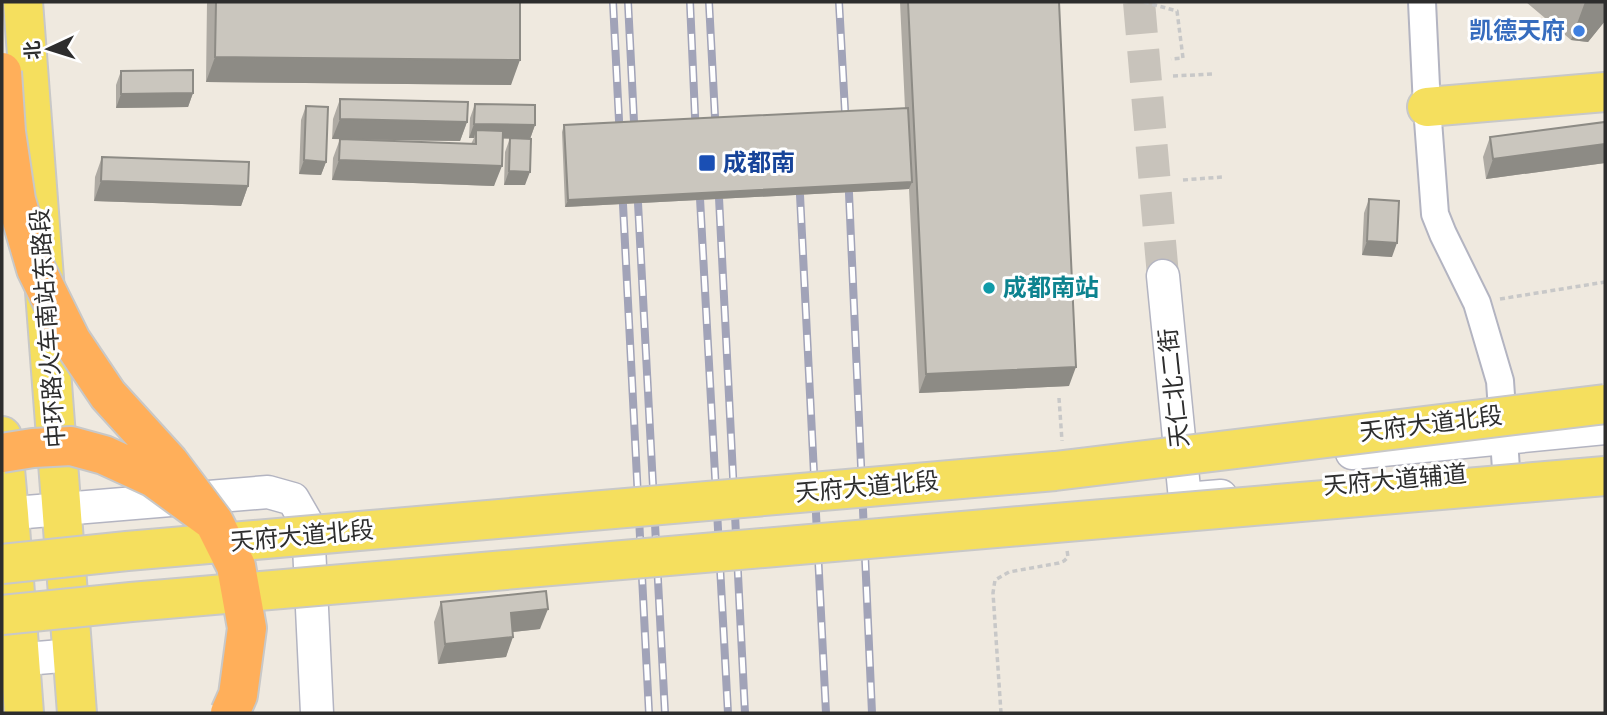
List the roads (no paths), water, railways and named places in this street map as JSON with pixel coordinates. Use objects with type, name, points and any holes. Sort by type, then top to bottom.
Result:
[{"type":"highway","points":[[2,72],[6,132],[16,200],[36,269],[71,340],[107,395],[169,462],[214,522],[236,566],[247,628],[238,695],[230,713]]},
{"type":"highway","points":[[2,453],[71,446],[104,455],[154,478],[214,522]]},
{"type":"main road","name":"中环路火车南站东路段","points":[[23,2],[77,713]]},
{"type":"main road","points":[[1427,107],[1605,92]]},
{"type":"main road","points":[[1563,408],[1605,392]]},
{"type":"main road","name":"天府大道北段","points":[[2,564],[1055,471],[1605,404]]},
{"type":"main road","points":[[2,436],[11,661],[24,713]]},
{"type":"main road","name":"天府大道北段","points":[[2,615],[1605,476]]},
{"type":"main road","points":[[1562,480],[1605,488]]},
{"type":"street","points":[[1422,2],[1435,214],[1477,303],[1500,381],[1506,469]]},
{"type":"street","name":"天仁北二街","points":[[1163,276],[1184,485]]},
{"type":"street","name":"天府大道辅道","points":[[1184,485],[1502,438],[1605,428]]},
{"type":"street","name":"天府大道辅道","points":[[1184,485],[1506,469],[1605,460]]},
{"type":"street","points":[[6,514],[268,492],[293,499],[308,525],[317,713]]},
{"type":"street","points":[[11,661],[73,655]]},
{"type":"tunnel","points":[[1139,2],[1163,276]]},
{"type":"railway","points":[[613,2],[620,140]]},
{"type":"railway","points":[[628,2],[635,142]]},
{"type":"railway","points":[[690,2],[696,138]]},
{"type":"railway","points":[[709,2],[716,136]]},
{"type":"railway","points":[[839,2],[846,129]]},
{"type":"railway","points":[[848,171],[872,713]]},
{"type":"railway","points":[[799,175],[826,713]]},
{"type":"railway","points":[[718,178],[745,713]]},
{"type":"railway","points":[[699,180],[728,713]]},
{"type":"railway","points":[[637,184],[665,713]]},
{"type":"railway","points":[[622,185],[649,713]]},
{"type":"place","name":"凯德天府","points":[[1579,31]]},
{"type":"place","name":"成都南","points":[[707,163]]},
{"type":"place","name":"成都南站","points":[[989,288]]}]
